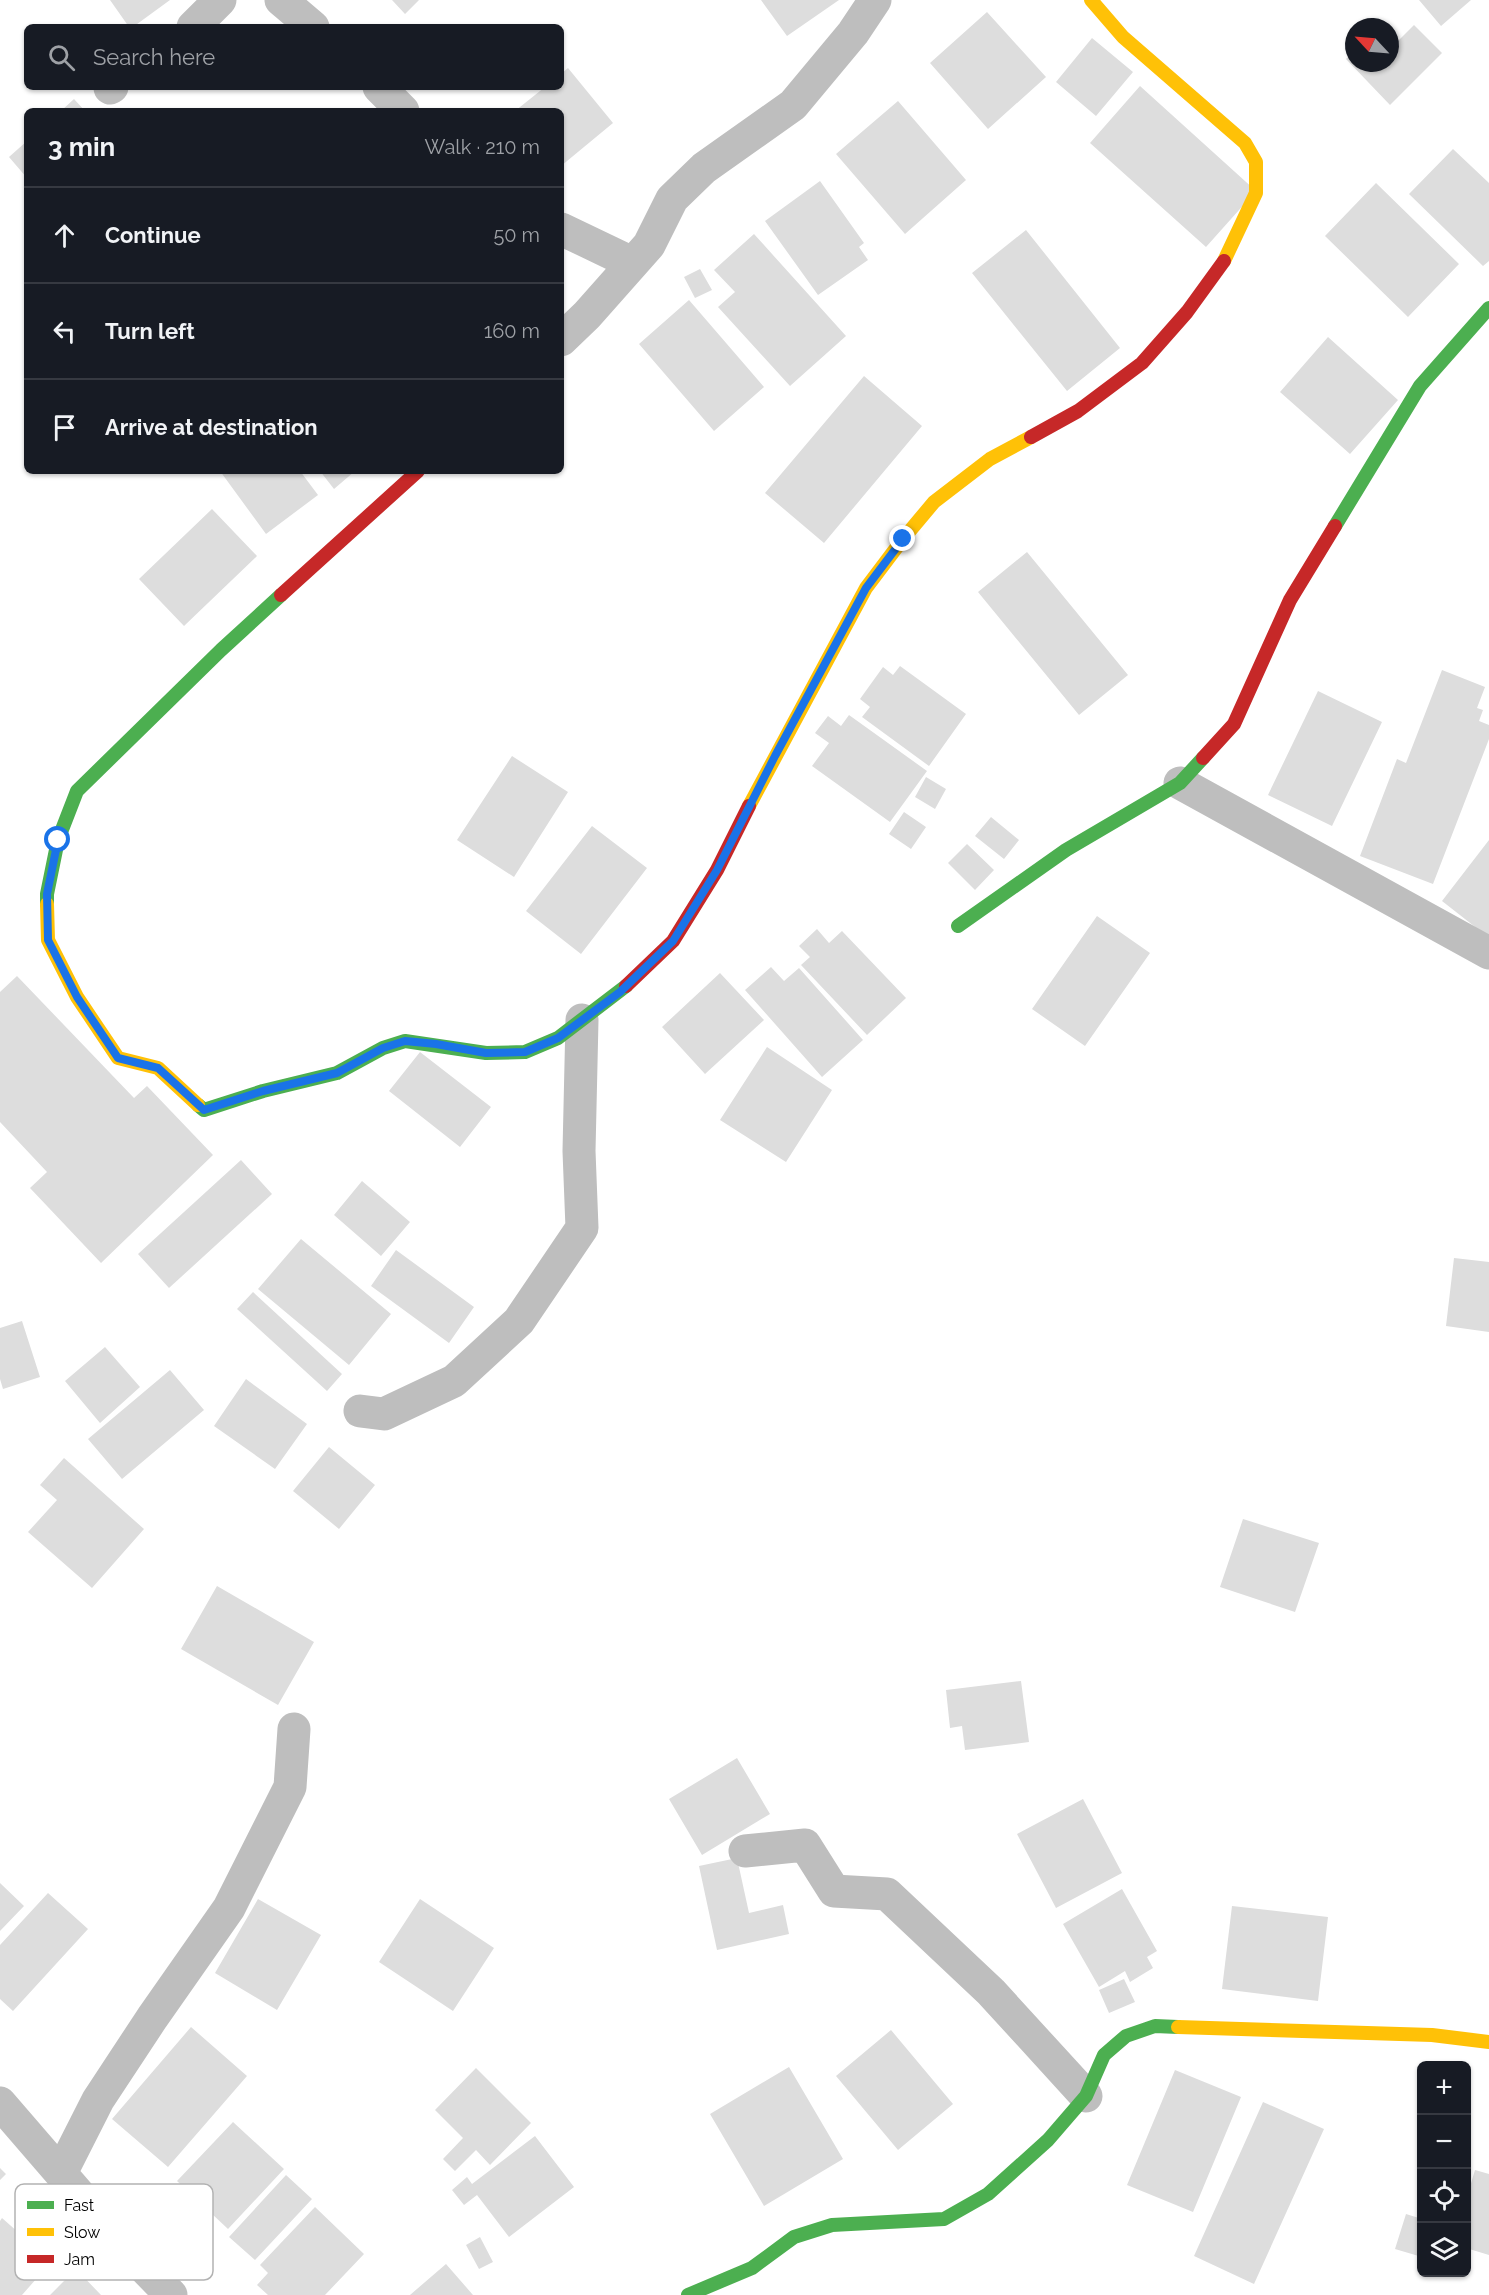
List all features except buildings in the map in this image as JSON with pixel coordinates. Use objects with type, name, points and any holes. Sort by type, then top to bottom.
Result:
[{"type":"street","points":[[196,24],[220,0]]},
{"type":"street","points":[[281,0],[309,24]]},
{"type":"street","points":[[564,337],[587,315],[649,245],[672,199],[704,168],[793,105],[853,33],[875,0]]},
{"type":"street","points":[[415,474],[221,650],[77,791],[58,840],[47,894],[48,940],[77,997],[118,1058],[158,1068],[204,1110],[263,1091],[337,1073],[383,1048],[405,1041],[486,1053],[525,1052],[558,1038],[620,992],[673,941],[717,870],[775,756],[866,588],[903,539],[934,502],[990,459],[1078,411],[1142,363],[1187,312],[1222,266],[1256,193],[1256,162],[1245,143],[1123,37],[1091,0]]},
{"type":"street","points":[[382,90],[400,108]]},
{"type":"street","points":[[564,230],[632,263]]},
{"type":"street","points":[[958,926],[1066,850],[1180,783],[1234,724],[1290,600],[1420,386],[1489,308]]},
{"type":"street","points":[[1180,783],[1489,953]]},
{"type":"street","points":[[360,1411],[384,1414],[454,1381],[519,1321],[582,1228],[579,1151],[582,1020]]},
{"type":"street","points":[[61,2173],[99,2100],[229,1908],[290,1787],[294,1729]]},
{"type":"street","points":[[745,1851],[805,1845],[834,1891],[887,1894],[991,1992],[1086,2096]]},
{"type":"street","points":[[688,2295],[752,2268],[794,2238],[832,2225],[944,2219],[988,2194],[1048,2140],[1086,2096],[1104,2055],[1126,2036],[1155,2026],[1432,2035],[1489,2042]]},
{"type":"street","points":[[0,2103],[70,2184]]},
{"type":"street","points":[[156,2280],[171,2295]]},
{"type":"traffic: fast","points":[[1335,526],[1420,386],[1489,308]]},
{"type":"traffic: fast","points":[[47,904],[58,840],[77,791],[221,650],[281,595]]},
{"type":"traffic: fast","points":[[958,926],[1066,850],[1180,783],[1203,758]]},
{"type":"traffic: fast","points":[[198,1105],[204,1110],[263,1091],[337,1073],[383,1048],[405,1041],[486,1053],[525,1052],[558,1038],[626,986]]},
{"type":"traffic: fast","points":[[688,2295],[752,2268],[794,2237],[832,2225],[944,2219],[988,2194],[1048,2140],[1086,2096],[1104,2055],[1126,2036],[1155,2026],[1178,2027]]},
{"type":"traffic: slow","points":[[1091,0],[1123,37],[1245,143],[1256,162],[1256,193],[1224,261]]},
{"type":"traffic: slow","points":[[749,806],[866,588],[903,539],[934,502],[990,459],[1031,437]]},
{"type":"traffic: slow","points":[[47,904],[48,940],[77,997],[118,1058],[158,1068],[198,1105]]},
{"type":"traffic: slow","points":[[1178,2027],[1432,2035],[1489,2042]]},
{"type":"traffic: jam","points":[[1031,437],[1078,411],[1142,363],[1187,312],[1224,261]]},
{"type":"traffic: jam","points":[[281,595],[415,474]]},
{"type":"traffic: jam","points":[[1203,758],[1234,724],[1290,600],[1335,526]]},
{"type":"traffic: jam","points":[[626,986],[673,941],[717,870],[749,806]]},
{"type":"route","points":[[58,840],[47,894],[48,940],[77,997],[118,1058],[158,1068],[204,1110],[263,1091],[337,1073],[383,1048],[405,1041],[486,1053],[525,1052],[558,1038],[620,992],[673,941],[717,870],[775,756],[866,588],[903,539]]}]
